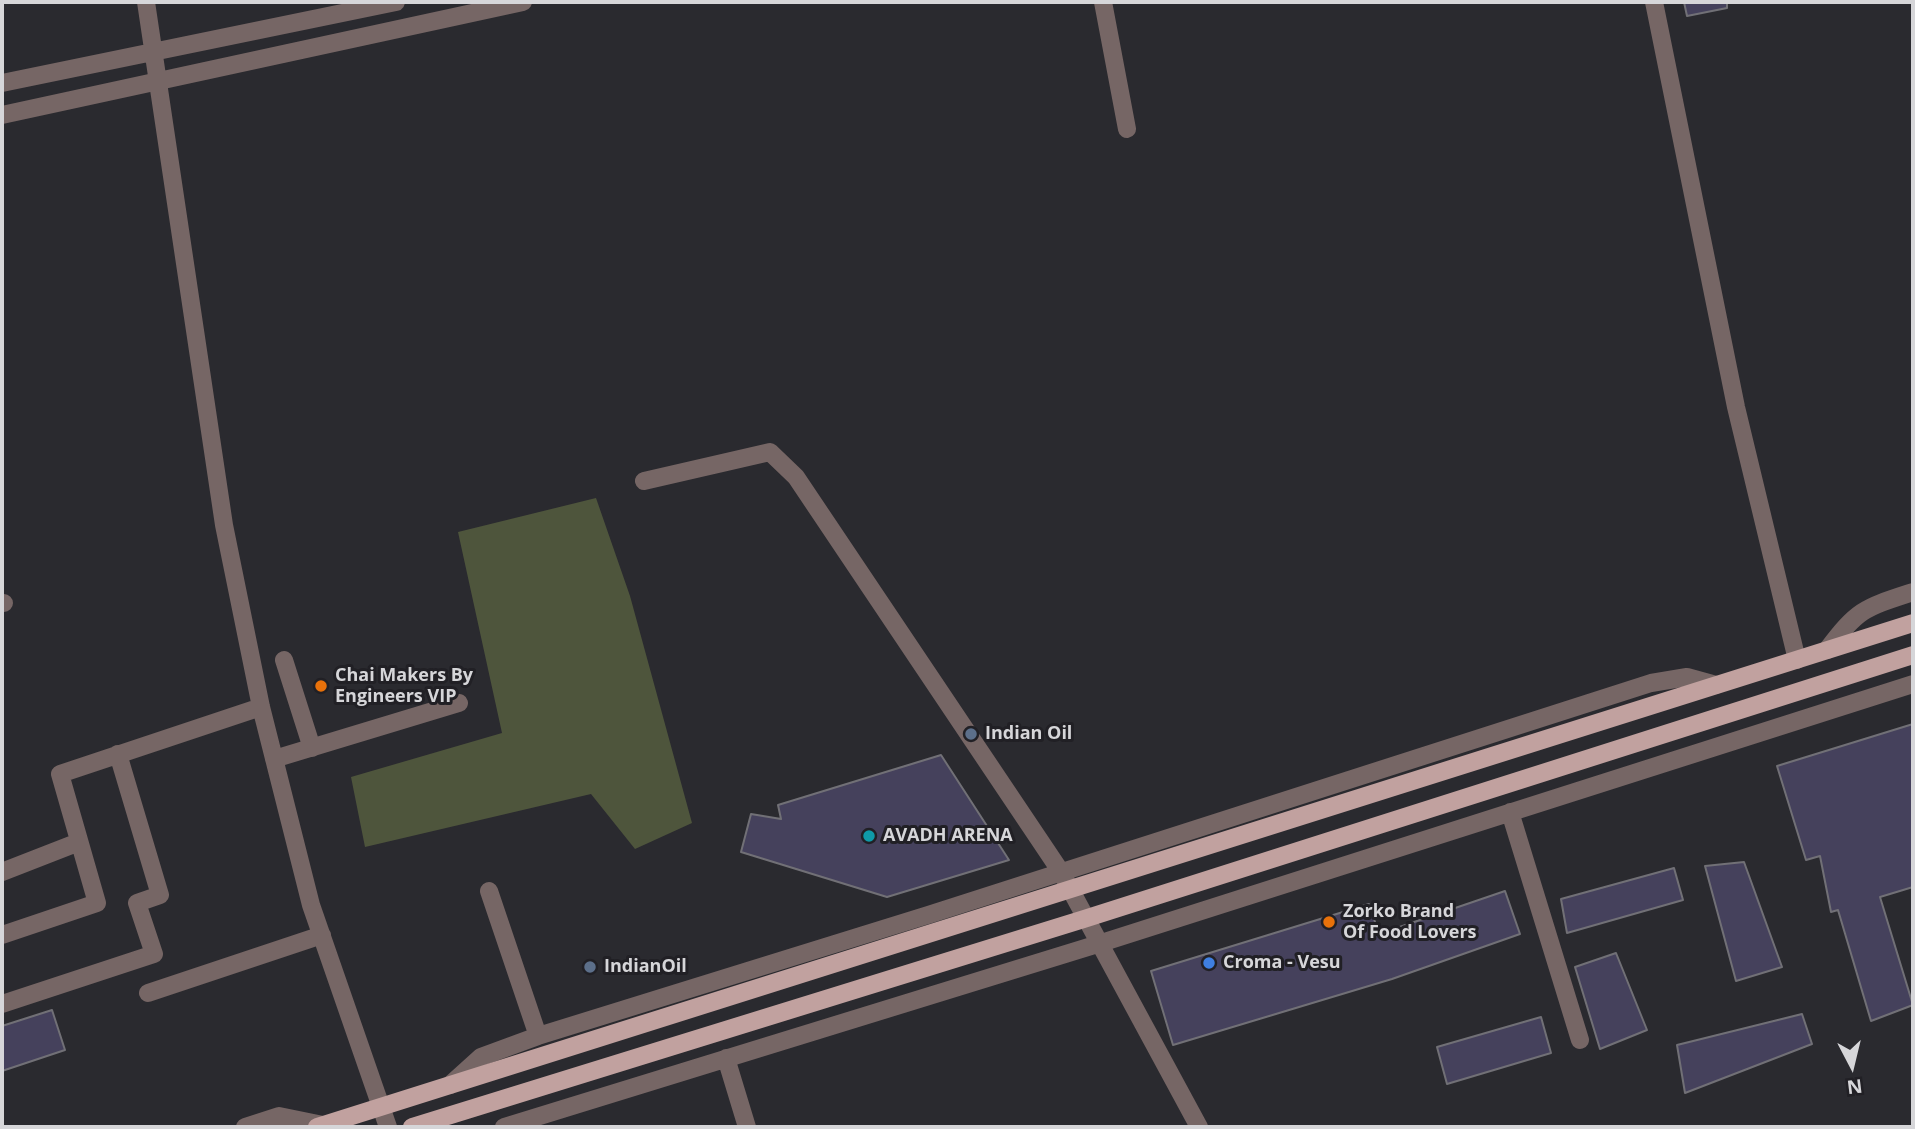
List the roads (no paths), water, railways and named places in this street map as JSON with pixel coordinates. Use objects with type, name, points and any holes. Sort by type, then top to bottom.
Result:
[{"type":"main road","points":[[320,1126],[1913,623]]},
{"type":"main road","points":[[412,1127],[1084,919],[1913,655]]},
{"type":"street","points":[[146,2],[224,525],[261,707],[322,935],[388,1127]]},
{"type":"street","points":[[2,83],[396,2]]},
{"type":"street","points":[[2,115],[523,2]]},
{"type":"street","points":[[1104,2],[1127,129]]},
{"type":"street","points":[[1654,2],[1737,407],[1797,660]]},
{"type":"street","points":[[644,481],[770,452],[796,477],[1061,872],[1084,919],[1199,1127]]},
{"type":"street","points":[[1827,650],[1851,619],[1862,611],[1913,593]]},
{"type":"street","points":[[284,660],[312,748]]},
{"type":"street","points":[[450,1085],[481,1057],[538,1036],[1651,683],[1687,677],[1716,685]]},
{"type":"street","points":[[504,1127],[1098,944],[1913,684]]},
{"type":"street","points":[[274,760],[459,703]]},
{"type":"street","points":[[2,935],[97,903],[60,774],[261,707]]},
{"type":"street","points":[[2,1004],[154,954],[137,903],[159,895],[118,754]]},
{"type":"street","points":[[1510,812],[1580,1040]]},
{"type":"street","points":[[2,872],[79,842]]},
{"type":"street","points":[[489,891],[538,1036]]},
{"type":"street","points":[[148,993],[322,935]]},
{"type":"street","points":[[726,1058],[747,1127]]},
{"type":"street","points":[[245,1127],[279,1116],[320,1126]]},
{"type":"place","name":"Chai Makers By Engineers VIP","points":[[321,686]]},
{"type":"place","name":"Indian Oil","points":[[971,734]]},
{"type":"place","name":"AVADH ARENA","points":[[869,836]]},
{"type":"place","name":"Zorko Brand Of Food Lovers","points":[[1329,922]]},
{"type":"place","name":"Croma - Vesu","points":[[1209,963]]},
{"type":"place","name":"IndianOil","points":[[590,967]]}]
